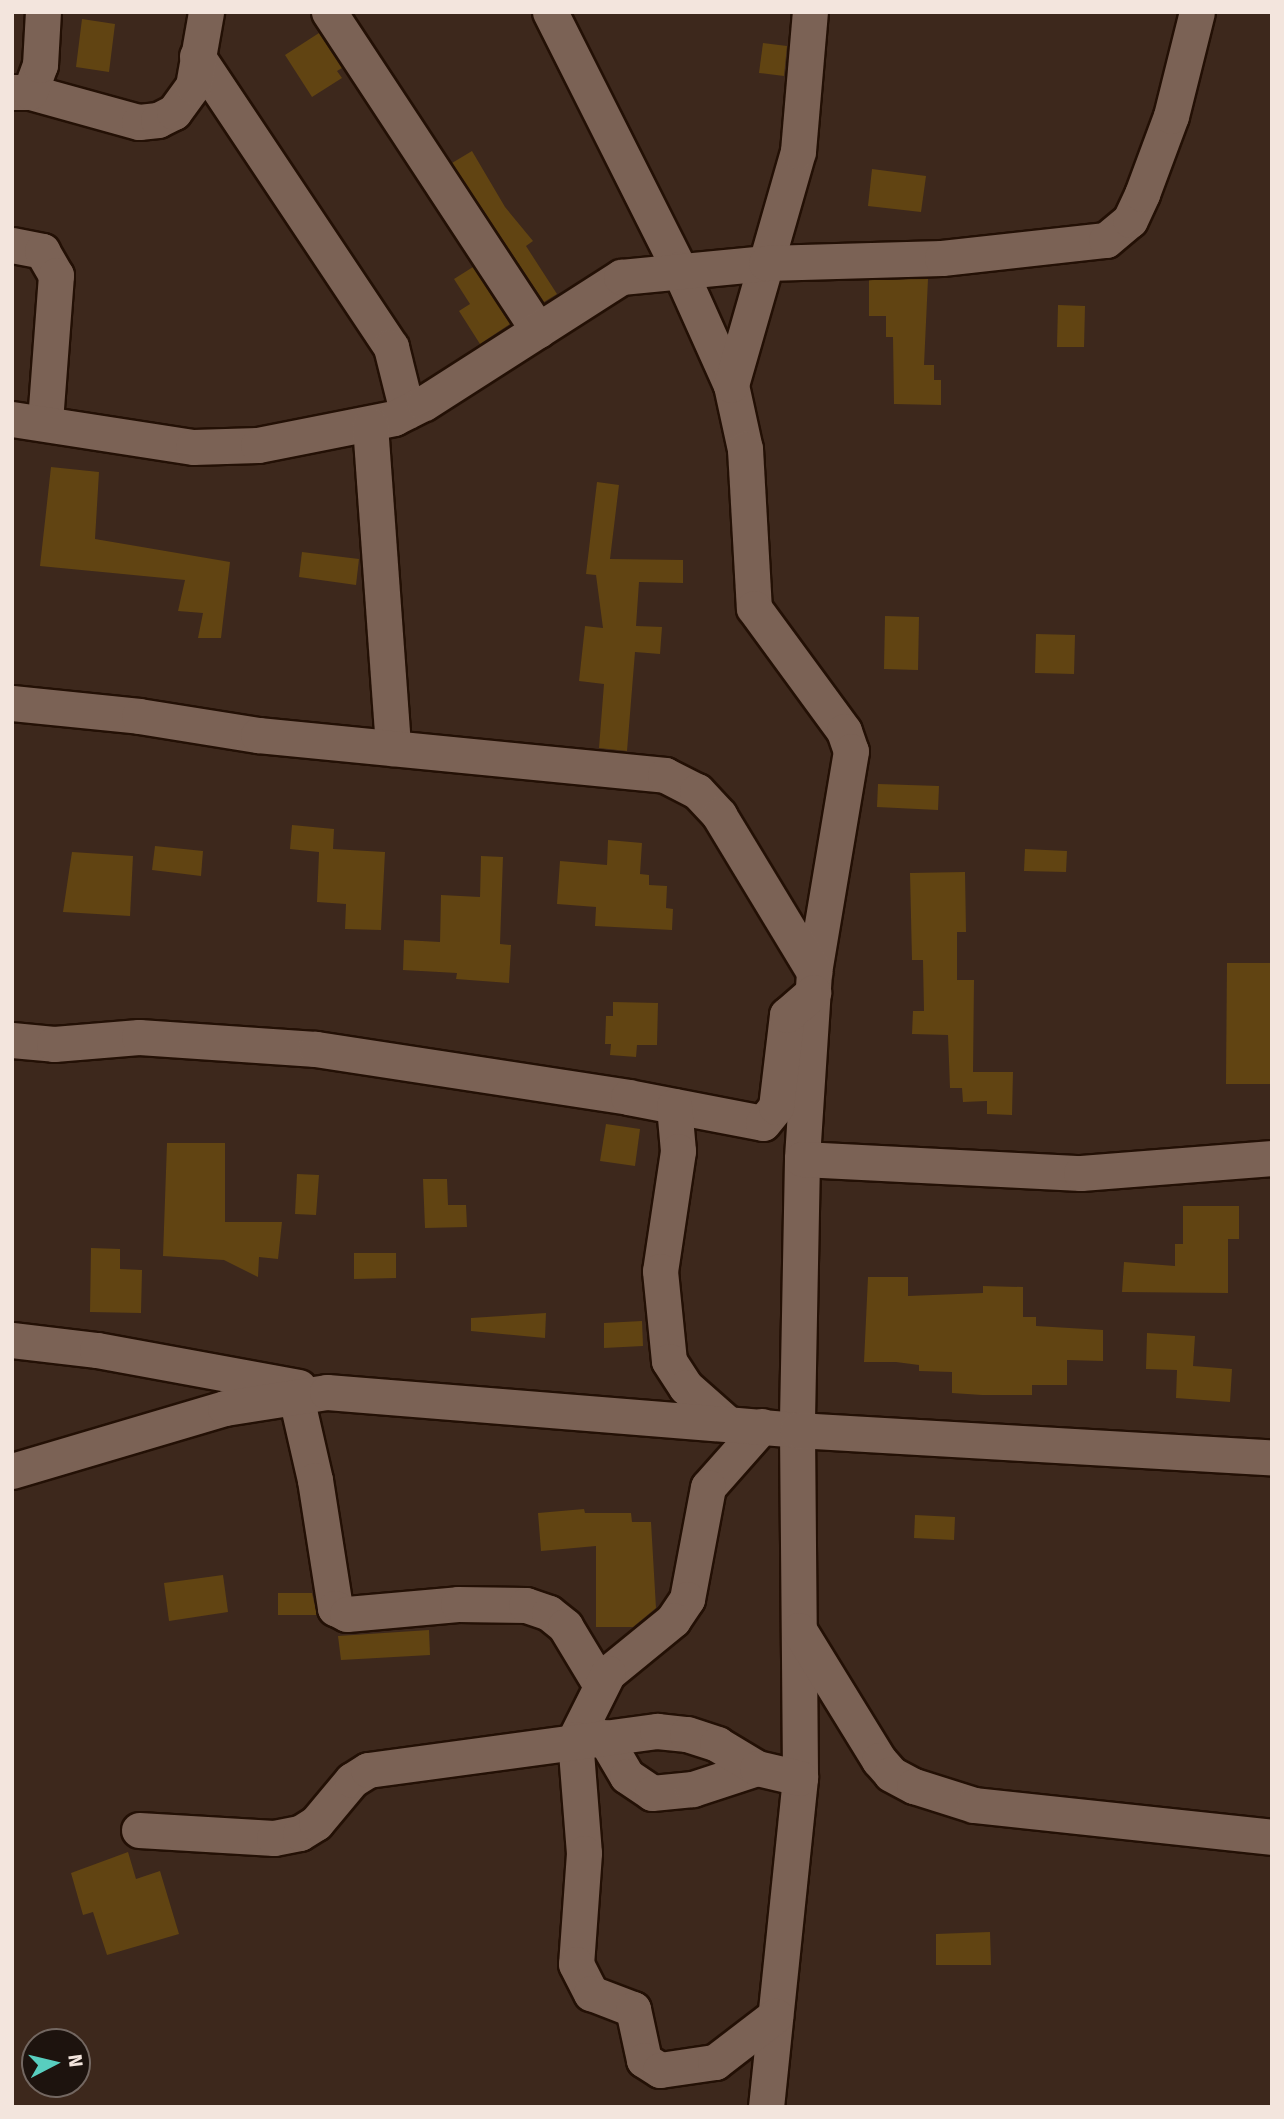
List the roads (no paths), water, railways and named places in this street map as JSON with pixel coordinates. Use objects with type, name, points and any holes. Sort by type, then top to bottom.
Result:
[{"type":"street","points":[[43,12],[43,46],[21,92],[139,122],[158,120],[174,112],[186,100],[193,86],[206,12]]},
{"type":"street","points":[[329,12],[538,330]]},
{"type":"street","points":[[551,12],[679,269],[731,385],[745,449],[754,608],[844,731],[851,751],[814,982],[802,1159],[797,1430],[800,1779],[766,2107]]},
{"type":"street","points":[[731,385],[802,131],[810,12]]},
{"type":"street","points":[[12,245],[42,251],[56,275],[29,421],[221,449],[370,425],[407,411],[621,277],[679,269],[766,263],[942,258],[1106,240],[1130,220],[1142,194],[1171,116],[1197,12]]},
{"type":"street","points":[[197,56],[391,346],[407,411]]},
{"type":"street","points":[[370,425],[393,748]]},
{"type":"street","points":[[12,703],[393,748],[647,771],[683,781],[719,815],[814,982]]},
{"type":"street","points":[[12,1040],[54,1044],[139,1037],[316,1049],[674,1106],[750,1122],[770,1119],[776,1107],[784,1024],[792,1008],[814,982]]},
{"type":"street","points":[[674,1106],[678,1151],[660,1271],[669,1361],[686,1387],[727,1423]]},
{"type":"street","points":[[802,1159],[1081,1173],[1272,1158]]},
{"type":"street","points":[[12,1340],[97,1350],[311,1394],[797,1430],[1272,1457]]},
{"type":"street","points":[[12,1471],[225,1408],[311,1394]]},
{"type":"street","points":[[311,1394],[316,1480],[329,1597],[335,1608],[347,1614],[458,1604],[526,1605],[549,1613],[565,1626],[600,1684]]},
{"type":"street","points":[[762,1426],[708,1487],[687,1599],[673,1620],[600,1684],[590,1738],[576,1941],[581,1980],[591,1993],[633,2009],[644,2060],[660,2070],[715,2062],[775,2016]]},
{"type":"street","points":[[799,1630],[878,1760],[891,1774],[914,1786],[974,1805],[1272,1837]]},
{"type":"street","points":[[139,1830],[274,1838],[300,1833],[316,1823],[352,1780],[368,1770],[657,1731],[687,1734],[717,1744],[757,1768],[800,1779]]},
{"type":"street","points":[[590,1738],[627,1776],[652,1793],[693,1789],[757,1768]]}]
